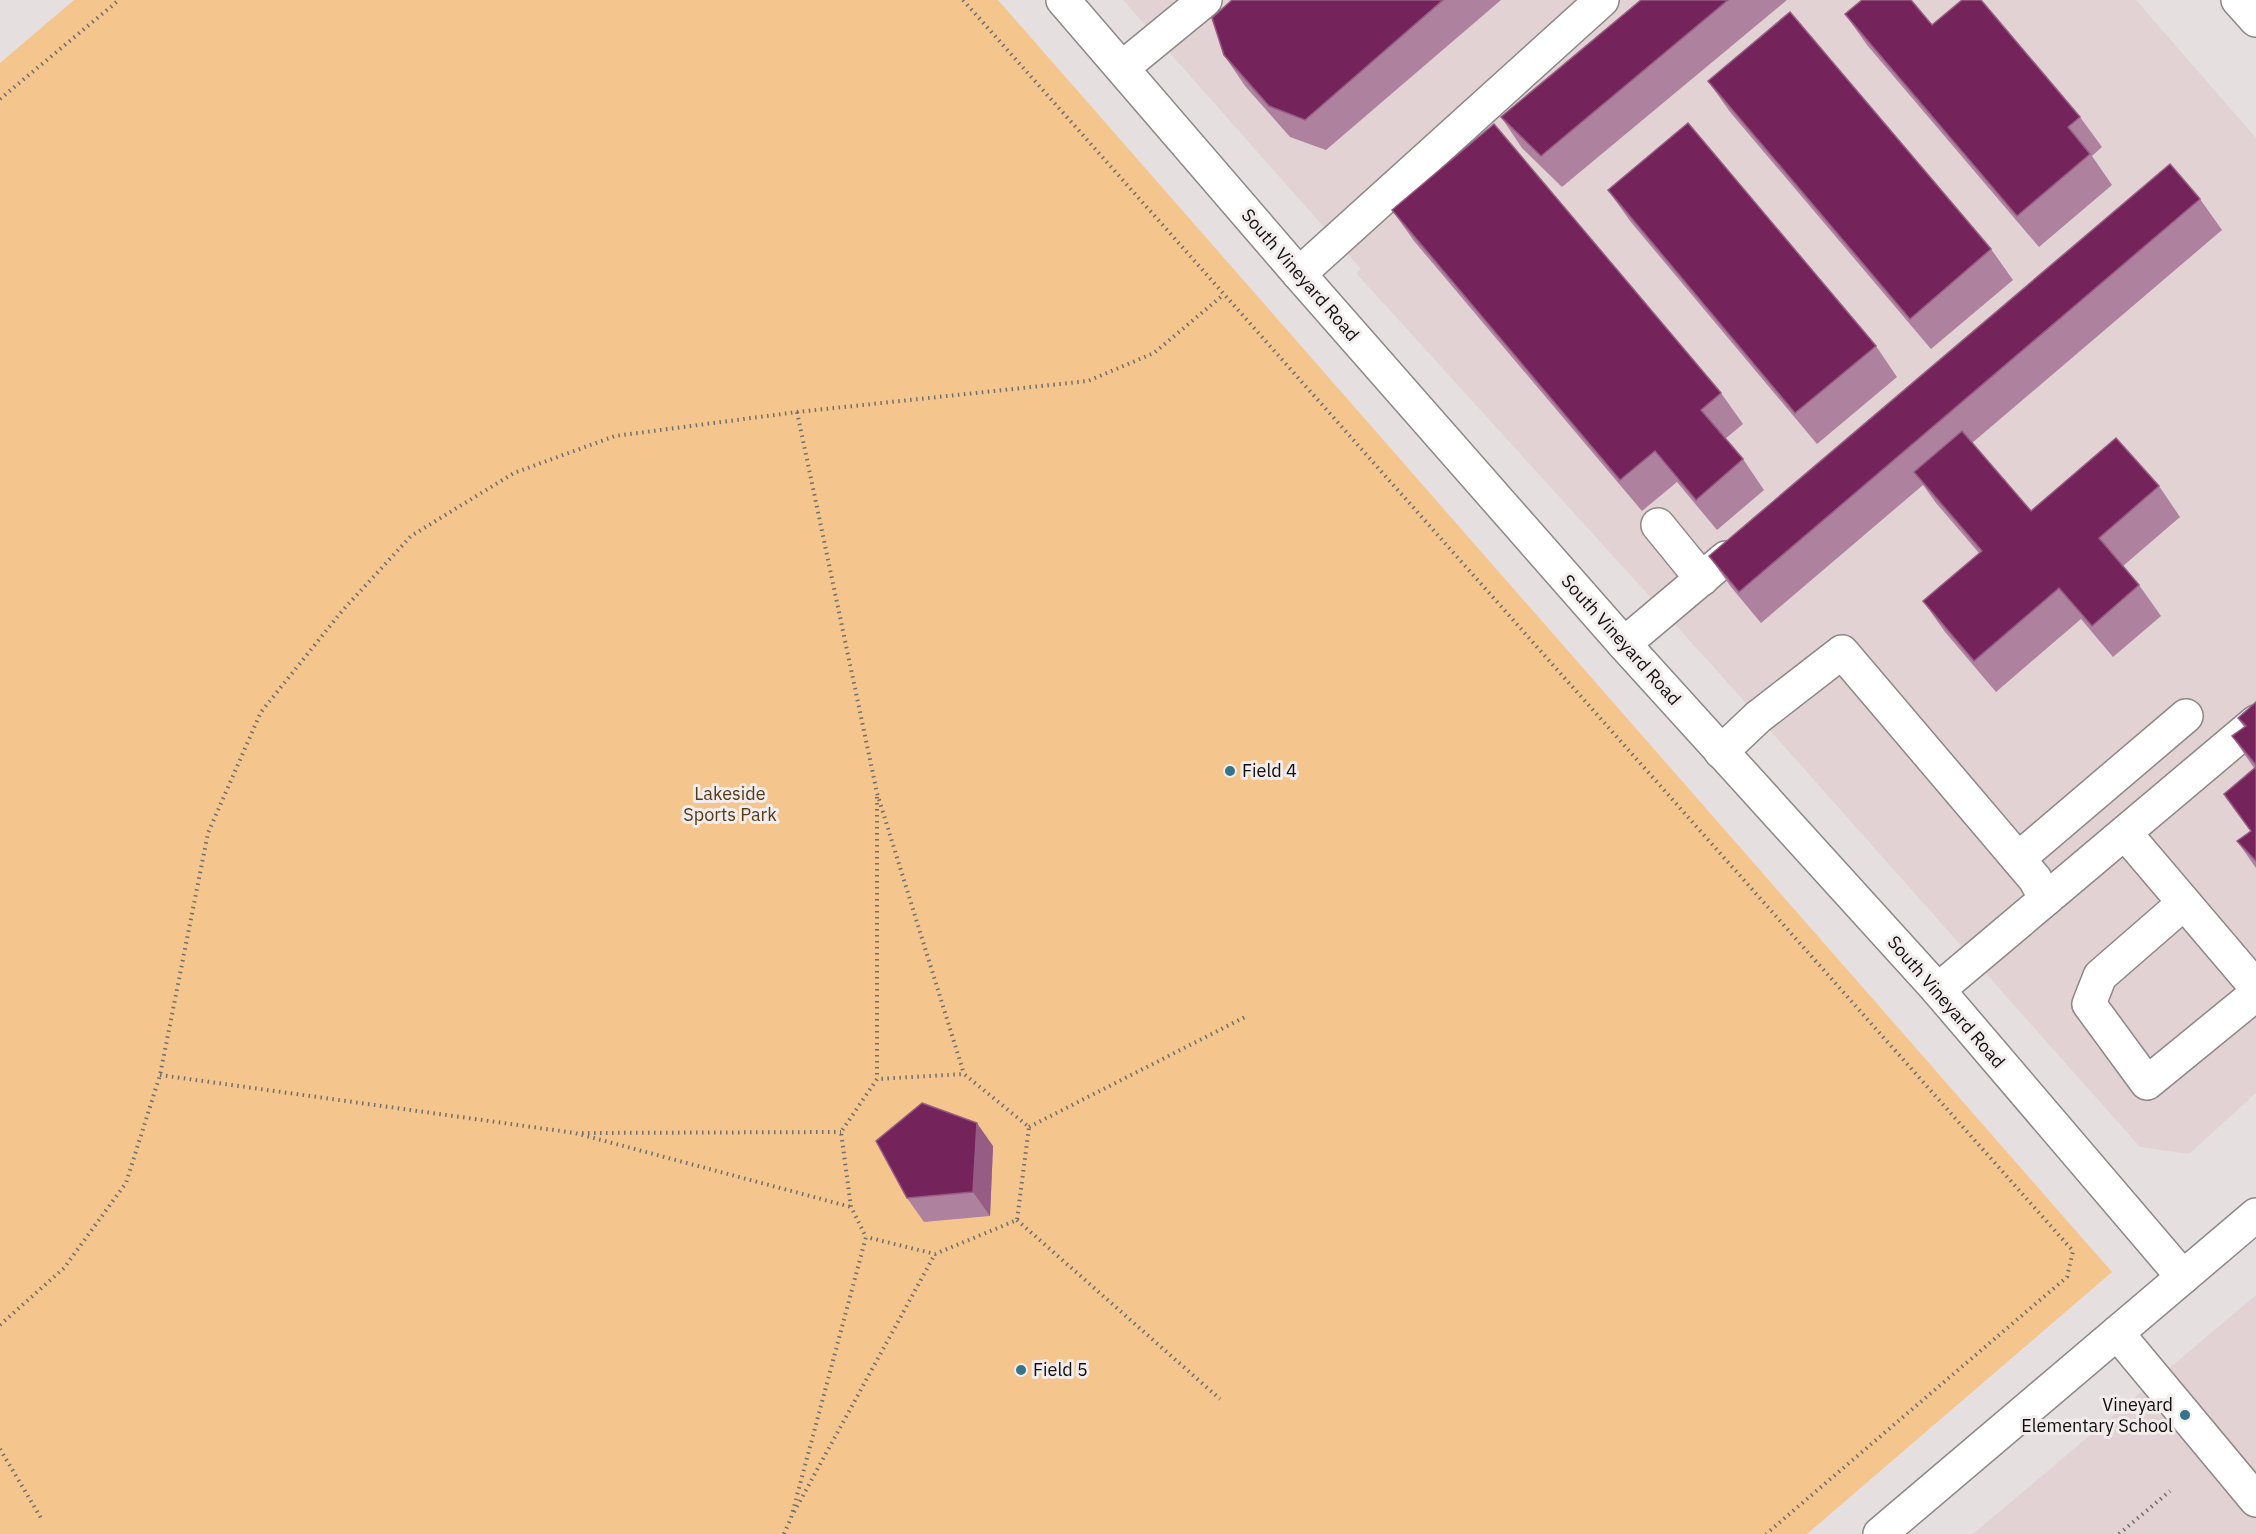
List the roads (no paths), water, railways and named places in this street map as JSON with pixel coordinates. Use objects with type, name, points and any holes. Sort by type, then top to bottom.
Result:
[{"type":"street","name":"South Vineyard Road","points":[[1063,0],[1299,274],[1624,644],[1938,990],[2183,1277]]},
{"type":"street","points":[[1122,68],[1205,0]]},
{"type":"street","points":[[1299,274],[1602,0]]},
{"type":"street","points":[[2238,0],[2256,20]]},
{"type":"street","points":[[1658,525],[1701,579]]},
{"type":"street","points":[[1624,644],[1726,558]]},
{"type":"street","points":[[1721,752],[1758,717],[1842,652],[2035,879],[2046,899]]},
{"type":"street","points":[[2018,859],[2186,716]]},
{"type":"street","points":[[1938,990],[2256,722]]},
{"type":"street","points":[[2125,833],[2256,987]]},
{"type":"street","points":[[2184,903],[2100,976],[2089,1004],[2147,1083],[2256,994]]},
{"type":"street","points":[[1880,1534],[2256,1215]]},
{"type":"street","points":[[2117,1333],[2256,1500]]},
{"type":"place","name":"Field 4","points":[[1230,771]]},
{"type":"place","name":"Field 5","points":[[1021,1370]]},
{"type":"place","name":"Vineyard Elementary School","points":[[2185,1415]]},
{"type":"park label","name":"Lakeside Sports Park","points":[[730,804]]}]
